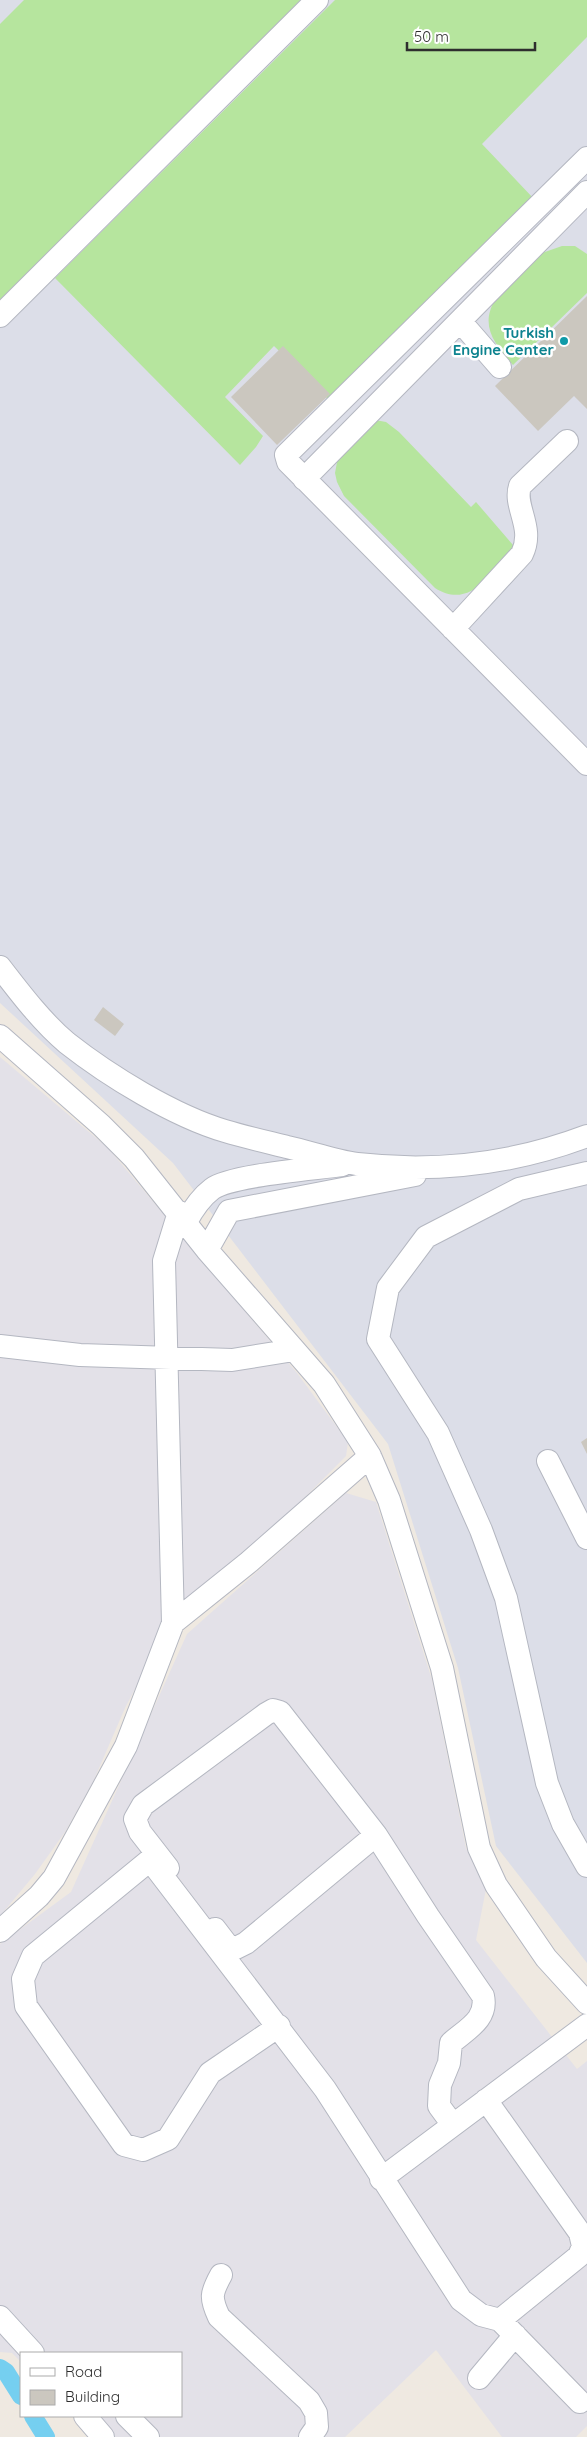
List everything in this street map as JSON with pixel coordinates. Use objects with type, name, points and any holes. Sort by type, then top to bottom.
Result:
[{"type":"street","points":[[0,316],[317,0]]},
{"type":"street","points":[[587,158],[286,455],[288,462],[304,479],[587,764]]},
{"type":"street","points":[[304,479],[460,321],[583,204]]},
{"type":"street","points":[[460,321],[500,367]]},
{"type":"street","points":[[453,629],[522,554],[527,544],[527,530],[518,492],[520,486],[567,441]]},
{"type":"street","points":[[0,967],[37,1012],[66,1042],[122,1080],[186,1116],[224,1131],[355,1163],[400,1167],[454,1167]]},
{"type":"street","points":[[0,1036],[101,1125],[134,1158],[207,1250],[324,1384],[370,1456],[389,1500],[442,1668],[478,1848],[496,1885],[546,1958],[587,2003]]},
{"type":"street","points":[[207,1250],[229,1211],[454,1167],[506,1160],[560,1146],[587,1136]]},
{"type":"street","points":[[0,1931],[39,1896],[54,1878],[126,1746],[173,1623],[169,1532],[168,1358],[165,1327],[164,1261],[182,1217],[214,1187],[247,1178],[355,1163]]},
{"type":"street","points":[[587,1173],[519,1189],[426,1237],[388,1288],[378,1339],[438,1433],[481,1530],[506,1598],[547,1783],[563,1824],[587,1866]]},
{"type":"street","points":[[0,1346],[80,1355],[232,1360],[294,1350]]},
{"type":"street","points":[[173,1623],[249,1562],[370,1456]]},
{"type":"street","points":[[548,1461],[587,1538]]},
{"type":"street","points":[[376,1835],[246,1943],[236,1948],[228,1946],[140,1832],[135,1819],[143,1805],[273,1710],[280,1712],[376,1835],[428,1916],[483,1996],[485,2005],[481,2018],[451,2043],[449,2063],[440,2085],[439,2106],[453,2125]]},
{"type":"street","points":[[279,2026],[210,2073],[168,2139],[143,2150],[124,2145],[26,2006],[23,1979],[33,1956],[150,1860],[279,2026],[325,2089],[461,2300],[481,2315],[508,2327],[580,2402]]},
{"type":"street","points":[[382,2179],[587,2025]]},
{"type":"street","points":[[479,2378],[508,2327],[579,2256],[582,2246],[580,2233],[486,2100]]},
{"type":"street","points":[[221,2275],[212,2290],[213,2304],[219,2317],[309,2401],[316,2413],[317,2427],[310,2437]]},
{"type":"street","points":[[0,2317],[32,2352]]},
{"type":"street","points":[[86,2417],[103,2437]]},
{"type":"street","points":[[128,2417],[148,2437]]},
{"type":"shaded area","points":[[0,0],[587,0],[587,1963],[496,1846],[458,1668],[388,1444],[173,1163],[0,1003]]},
{"type":"shaded area","points":[[0,1057],[108,1148],[297,1373],[348,1442],[346,1456],[158,1645],[125,1708],[93,1782],[65,1832],[35,1874],[0,1916]]},
{"type":"shaded area","points":[[346,1493],[376,1502],[432,1680],[466,1848],[486,1889],[476,1940],[577,2069],[587,2061],[587,2426],[576,2437],[502,2437],[436,2350],[345,2437],[97,2437],[77,2417],[182,2417],[182,2352],[20,2352],[20,2361],[12,2353],[0,2352],[0,1944],[71,1892],[187,1634]]},
{"type":"green space","points":[[24,0],[308,0],[0,302],[0,24]]},
{"type":"green space","points":[[335,0],[587,0],[587,37],[482,144],[534,199],[333,404],[274,346],[225,397],[263,436],[240,465],[55,278]]},
{"type":"green space","points":[[562,246],[575,246],[587,254],[587,293],[513,365],[492,335],[489,327],[490,310],[495,300],[542,253]]},
{"type":"green space","points":[[375,420],[386,422],[399,432],[471,507],[476,502],[513,545],[513,551],[488,579],[469,592],[458,595],[447,594],[435,588],[344,496],[335,473],[338,457]]},
{"type":"building","name":"Turkish Engine Center","points":[[587,296],[587,409],[574,396],[538,431],[495,386]]},
{"type":"building","points":[[283,346],[330,394],[277,445],[231,397]]},
{"type":"building","points":[[103,1007],[124,1024],[115,1036],[94,1020]]},
{"type":"building","points":[[587,1438],[587,1454],[581,1442]]},
{"type":"waterway","points":[[0,2368],[6,2372],[20,2394]]},
{"type":"waterway","points":[[34,2417],[46,2437]]},
{"type":"place","name":"Turkish Engine Center","points":[[564,341]]}]
